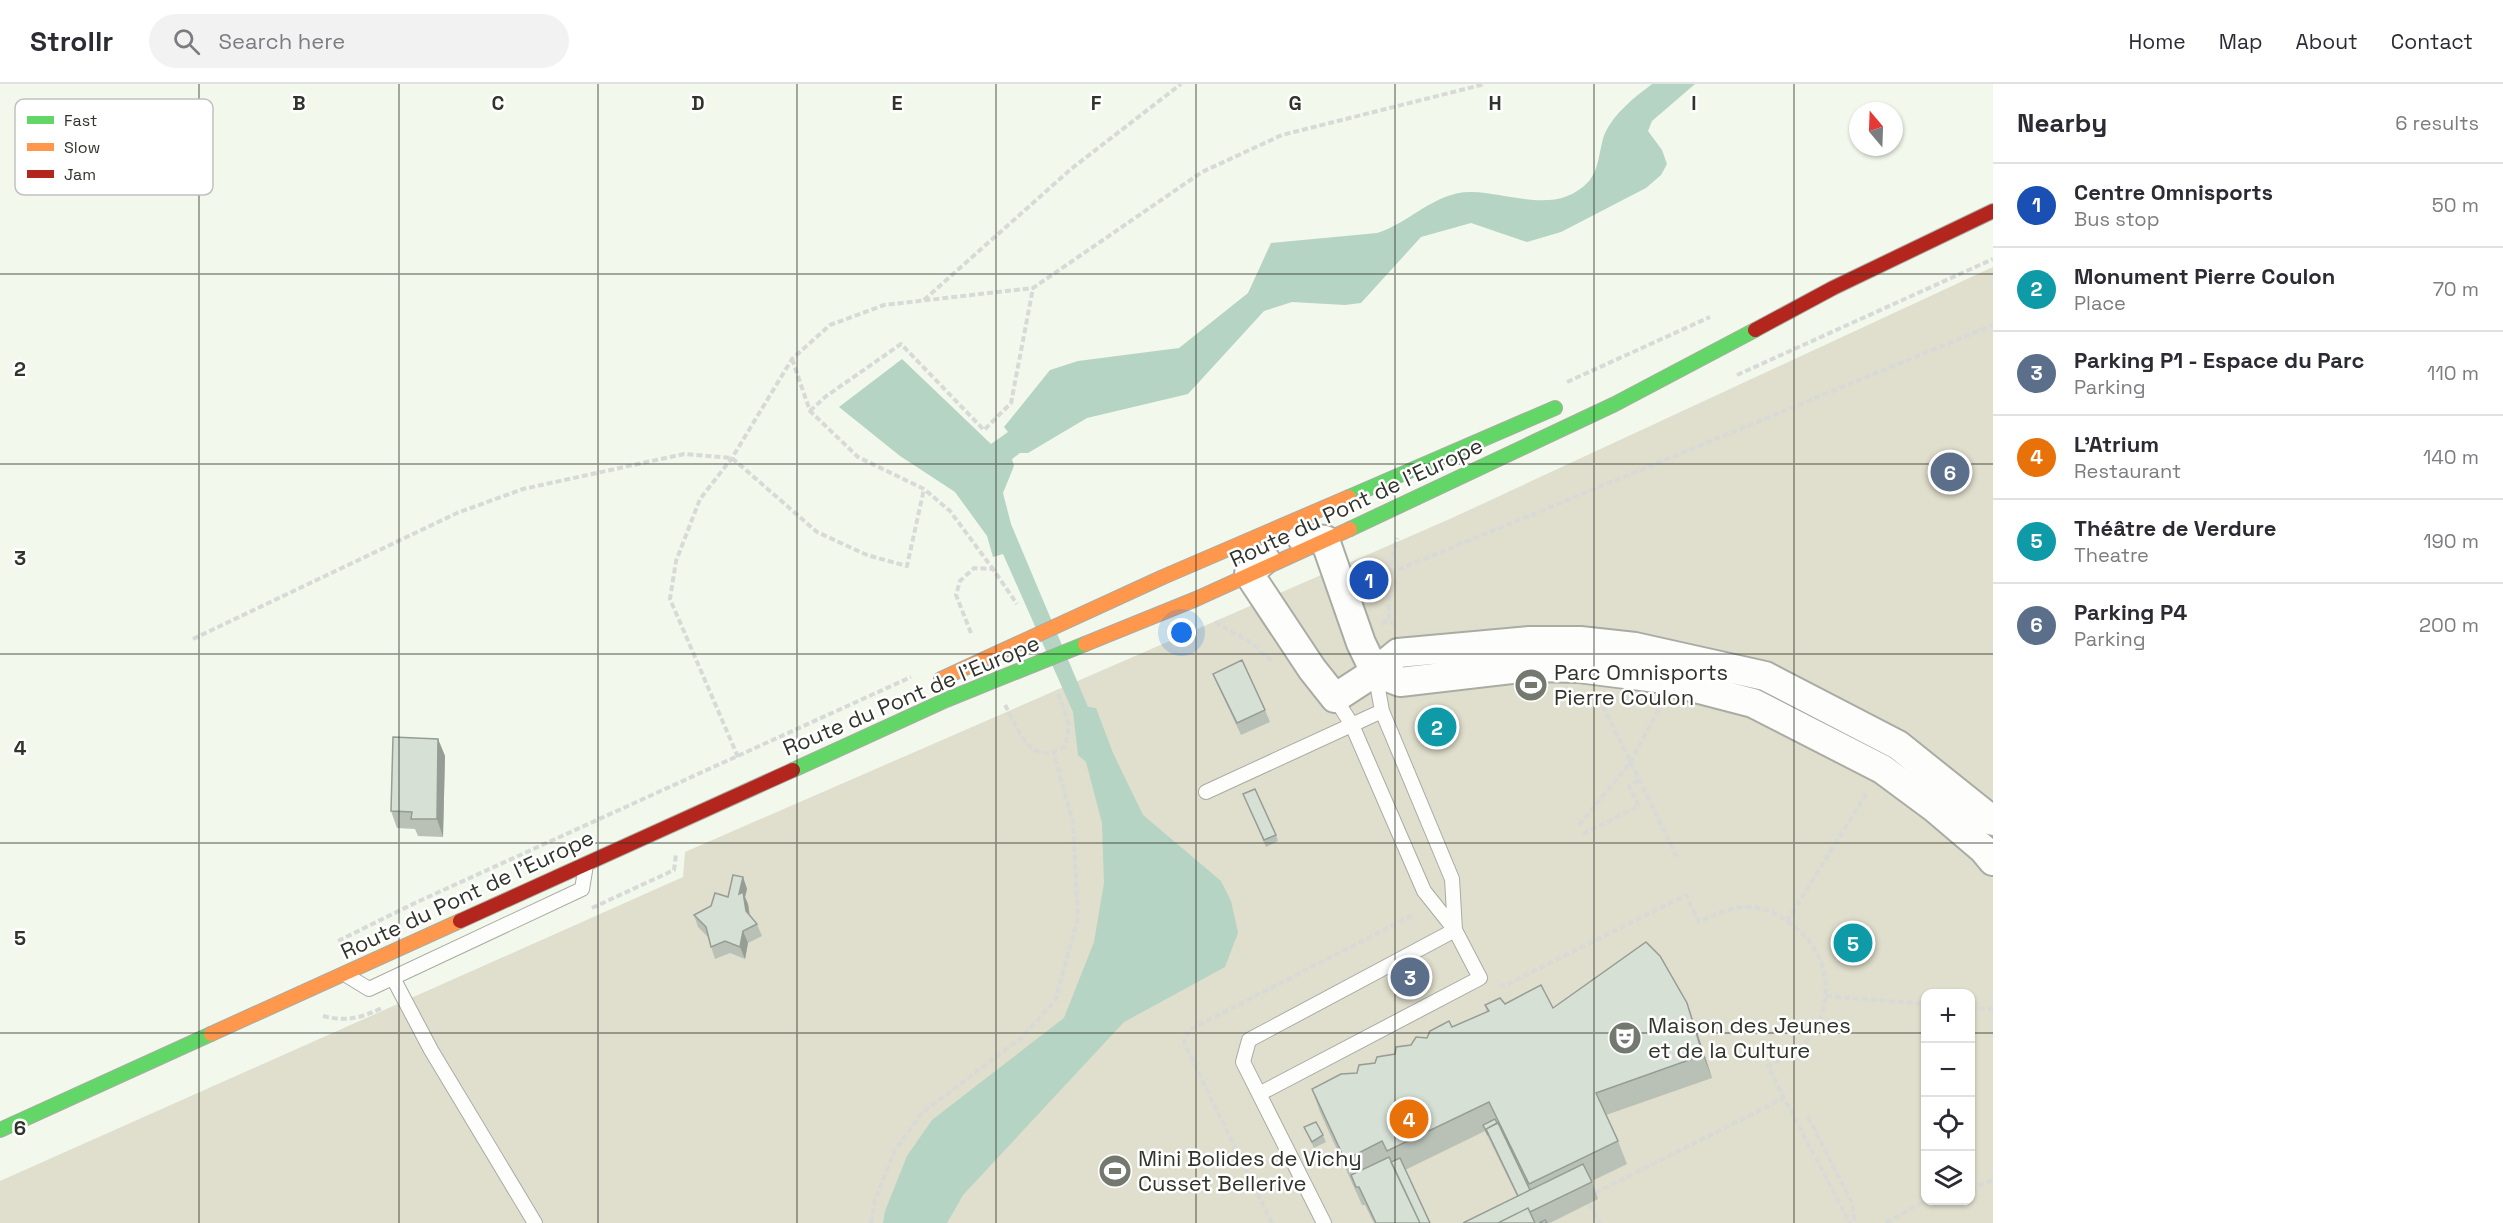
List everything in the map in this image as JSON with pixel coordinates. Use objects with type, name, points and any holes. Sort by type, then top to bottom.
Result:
[{"type":"main road","name":"Route du Pont de l'Europe","points":[[0,1130],[946,700],[1196,599],[1324,540],[1616,404],[1833,288],[1993,211]]},
{"type":"main road","name":"Route du Pont de l'Europe","points":[[1679,354],[1833,288]]},
{"type":"main road","name":"Route du Pont de l'Europe","points":[[1349,497],[1569,402]]},
{"type":"main road","name":"Route du Pont de l'Europe","points":[[929,685],[1163,577],[1279,535]]},
{"type":"street","points":[[1349,497],[1279,535],[1249,574],[1312,669],[1335,698],[1375,672],[1398,653],[1529,641],[1580,641],[1635,647],[1765,676],[1898,745],[1993,821]]},
{"type":"street","points":[[1279,535],[1324,540],[1361,643],[1375,672],[1400,682],[1530,667],[1578,668],[1657,678],[1753,703],[1882,769],[1936,809],[1983,849],[1993,861]]},
{"type":"lane","points":[[1375,672],[1382,711],[1452,879],[1455,930]]},
{"type":"lane","points":[[1259,1094],[1480,978],[1455,930],[1424,891],[1352,725],[1335,698]]},
{"type":"lane","points":[[1206,792],[1382,711]]},
{"type":"lane","points":[[344,974],[369,989],[393,978],[582,889],[586,863]]},
{"type":"lane","points":[[1324,1223],[1243,1062],[1249,1040],[1455,930]]},
{"type":"lane","points":[[393,978],[431,1050],[535,1223]]},
{"type":"path","points":[[923,301],[1071,169],[1181,84]]},
{"type":"path","points":[[751,788],[670,599],[676,561],[700,500],[732,458],[792,359],[830,325],[884,305],[1033,288],[1202,172],[1282,135],[1485,84]]},
{"type":"path","points":[[810,411],[825,397],[901,344],[984,430],[1011,403],[1033,288]]},
{"type":"path","points":[[1389,619],[1389,573],[1993,325]]},
{"type":"path","points":[[792,359],[810,411],[858,457],[924,489],[950,511],[1017,604]]},
{"type":"path","points":[[193,639],[457,513],[523,489],[684,454],[732,458],[818,532],[867,555],[907,566],[924,489]]},
{"type":"path","points":[[972,637],[956,595],[960,581],[974,568],[993,569]]},
{"type":"path","points":[[1212,621],[1250,642],[1276,665]]},
{"type":"path","points":[[333,944],[417,902],[914,676]]},
{"type":"path","points":[[1002,700],[1029,748],[1042,754],[1054,754],[1065,746],[1069,725],[1057,690]]},
{"type":"path","points":[[1598,696],[1678,859]]},
{"type":"path","points":[[1579,825],[1629,763],[1666,696]]},
{"type":"path","points":[[871,1223],[876,1200],[895,1150],[922,1113],[1021,1038],[1055,1001],[1078,918],[1073,823],[1054,754]]},
{"type":"path","points":[[1583,834],[1639,806],[1629,786],[1638,781]]},
{"type":"path","points":[[1787,921],[1870,786]]},
{"type":"path","points":[[587,910],[674,870],[677,851]]},
{"type":"path","points":[[1480,978],[1504,986],[1686,895],[1699,922],[1726,911],[1750,907],[1772,912],[1787,921],[1815,946],[1823,964],[1826,1004],[1814,1032],[1793,1054],[1768,1066],[1850,1223]]},
{"type":"path","points":[[1826,996],[1921,1004]]},
{"type":"path","points":[[1975,1008],[1993,1009]]},
{"type":"path","points":[[1595,1193],[1784,1098]]},
{"type":"path","points":[[1808,1117],[1852,1203],[1855,1223]]},
{"type":"path","points":[[1975,1187],[1993,1179]]},
{"type":"path","points":[[1886,1223],[1921,1203]]},
{"type":"path","points":[[1589,1204],[1600,1223]]},
{"type":"shaded area","points":[[1652,84],[1695,84],[1652,121],[1648,131],[1662,150],[1667,164],[1661,175],[1646,188],[1561,232],[1527,242],[1471,223],[1421,237],[1361,303],[1345,305],[1292,302],[1264,311],[1188,394],[1087,418],[1028,453],[1020,453],[1012,459],[1014,466],[1003,493],[1011,524],[1088,707],[1096,708],[1113,753],[1143,815],[1221,881],[1231,901],[1238,933],[1225,967],[1124,1022],[963,1195],[947,1223],[883,1223],[885,1211],[907,1156],[932,1120],[1064,1018],[1094,942],[1104,883],[1102,823],[1086,762],[1078,755],[1073,712],[1003,554],[993,557],[987,536],[955,492],[900,456],[839,407],[902,359],[991,444],[1008,432],[1004,427],[1050,370],[1078,361],[1179,348],[1248,293],[1271,243],[1377,233],[1401,222],[1434,202],[1459,193],[1487,193],[1548,200],[1563,198],[1576,192],[1593,176],[1609,125],[1626,106]]},
{"type":"shaded area","name":"Parc Omnisports Pierre Coulon","points":[[1993,267],[1993,1223],[0,1223],[0,1181],[683,877],[685,852],[1452,518]]},
{"type":"building","points":[[1242,660],[1265,710],[1237,723],[1213,674]]},
{"type":"building","points":[[393,737],[438,739],[437,819],[411,819],[412,812],[391,811]]},
{"type":"building","points":[[1255,789],[1276,835],[1264,840],[1243,794]]},
{"type":"building","points":[[733,875],[743,877],[739,894],[743,892],[746,911],[757,924],[743,931],[740,947],[725,941],[711,947],[706,927],[694,915],[711,906],[715,893],[728,897]]},
{"type":"building","points":[[1646,942],[1660,956],[1687,1003],[1703,1055],[1596,1093],[1618,1141],[1529,1184],[1489,1102],[1387,1151],[1382,1141],[1345,1160],[1312,1089],[1341,1074],[1357,1073],[1359,1065],[1375,1063],[1377,1057],[1395,1054],[1396,1047],[1411,1045],[1416,1037],[1427,1038],[1430,1031],[1449,1021],[1452,1027],[1489,1011],[1485,1005],[1500,998],[1505,1004],[1541,985],[1553,1008]]},
{"type":"building","points":[[1495,1119],[1497,1123],[1486,1129],[1488,1135],[1483,1125]]},
{"type":"building","points":[[1316,1122],[1323,1135],[1312,1142],[1304,1127]]},
{"type":"building","points":[[1498,1123],[1530,1190],[1518,1196],[1486,1129]]},
{"type":"building","points":[[1389,1157],[1420,1223],[1376,1223],[1359,1187],[1356,1187],[1351,1175]]},
{"type":"building","points":[[1400,1158],[1430,1223],[1420,1223],[1391,1162]]},
{"type":"building","points":[[1583,1164],[1592,1182],[1530,1212],[1528,1208],[1498,1223],[1463,1223]]},
{"type":"building","points":[[1528,1208],[1535,1223],[1498,1223]]},
{"type":"traffic: fast","points":[[1350,529],[1615,404],[1755,330]]},
{"type":"traffic: fast","points":[[1349,497],[1555,408]]},
{"type":"traffic: fast","points":[[793,770],[946,700],[1085,644]]},
{"type":"traffic: fast","points":[[0,1130],[211,1034]]},
{"type":"traffic: slow","points":[[941,679],[1163,577],[1349,497]]},
{"type":"traffic: slow","points":[[1085,644],[1196,599],[1350,529]]},
{"type":"traffic: slow","points":[[211,1034],[460,921]]},
{"type":"traffic: jam","points":[[1755,330],[1833,288],[1993,211]]},
{"type":"traffic: jam","points":[[460,921],[793,770]]},
{"type":"place","name":"Parking P4","points":[[1950,472]]},
{"type":"place","name":"Centre Omnisports","points":[[1369,580]]},
{"type":"place","name":"Parc Omnisports Pierre Coulon","points":[[1531,685]]},
{"type":"place","name":"Monument Pierre Coulon","points":[[1437,727]]},
{"type":"place","name":"Théâtre de Verdure","points":[[1853,943]]},
{"type":"place","name":"Parking P1 - Espace du Parc","points":[[1410,977]]},
{"type":"place","name":"Maison des Jeunes et de la Culture","points":[[1625,1038]]},
{"type":"place","name":"L'Atrium","points":[[1409,1119]]},
{"type":"place","name":"Mini Bolides de Vichy Cusset Bellerive","points":[[1115,1171]]}]
